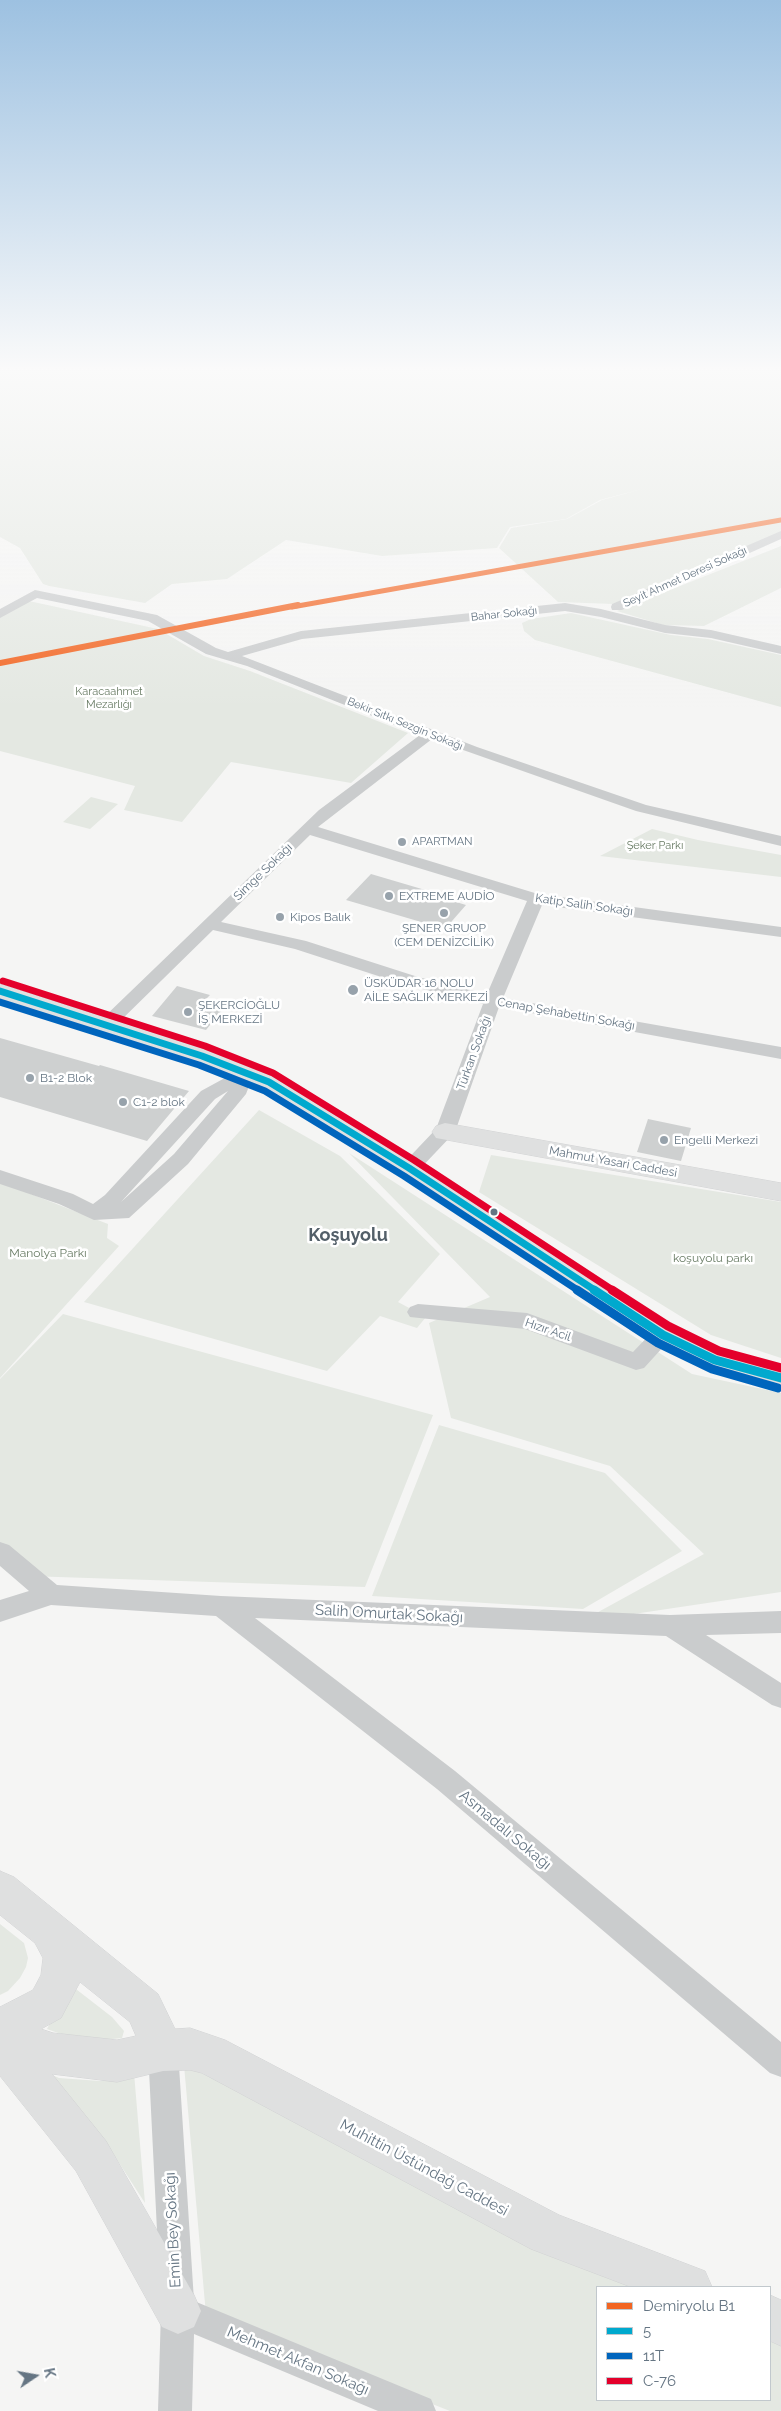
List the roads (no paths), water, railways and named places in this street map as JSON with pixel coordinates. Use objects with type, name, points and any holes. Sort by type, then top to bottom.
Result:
[{"type":"street","name":"Seyit Ahmet Deresi Sokağı","points":[[617,607],[781,535]]},
{"type":"street","name":"Bekir Sıtkı Sezgin Sokağı","points":[[0,614],[34,594],[152,618],[211,651],[252,663],[430,734],[641,808],[781,841]]},
{"type":"street","name":"Bahar Sokağı","points":[[227,656],[301,635],[565,607],[601,613],[665,629],[711,634],[781,650]]},
{"type":"street","name":"Simge Sokağı","points":[[107,1024],[307,829],[430,734]]},
{"type":"street","name":"Katip Salih Sokağı","points":[[307,829],[536,899],[781,932]]},
{"type":"street","name":"Türkan Sokağı","points":[[409,1168],[445,1132],[493,1001],[536,899]]},
{"type":"street","name":"Cenap Şehabettin Sokağı","points":[[210,924],[300,945],[412,980],[493,1001],[781,1053]]},
{"type":"street","points":[[0,992],[107,1024],[202,1056],[269,1082],[409,1168],[663,1335],[716,1360],[781,1378]]},
{"type":"street","points":[[0,1177],[66,1199],[94,1213],[122,1213],[181,1159],[239,1090],[245,1073]]},
{"type":"street","name":"Mahmut Yasari Caddesi","points":[[445,1132],[781,1192]]},
{"type":"street","name":"Hızır Acil","points":[[418,1312],[527,1321],[636,1362],[663,1335]]},
{"type":"street","points":[[0,1552],[51,1595]]},
{"type":"street","name":"Salih Omurtak Sokağı","points":[[0,1611],[51,1595],[222,1606],[670,1626],[781,1622]]},
{"type":"street","name":"Asmadalı Sokağı","points":[[222,1606],[446,1780],[781,2062]]},
{"type":"street","points":[[670,1626],[781,1698]]},
{"type":"street","points":[[0,1890],[144,2008],[163,2050]]},
{"type":"street","points":[[0,2029],[47,2004],[61,1980],[62,1954],[50,1932]]},
{"type":"street","name":"Muhittin Üstündağ Caddesi","points":[[0,2036],[54,2054],[117,2062],[163,2050],[190,2049],[210,2056],[547,2233],[686,2286]]},
{"type":"street","points":[[0,2042],[91,2156],[178,2311]]},
{"type":"street","name":"Emin Bey Sokağı","points":[[163,2050],[178,2311],[175,2411]]},
{"type":"street","name":"Mehmet Akfan Sokağı","points":[[178,2311],[418,2411]]},
{"type":"rail line","name":"B1","points":[[0,663],[315,602],[781,520]]},
{"type":"place","name":"APARTMAN","points":[[402,842]]},
{"type":"place","name":"EXTREME AUDİO","points":[[389,896]]},
{"type":"place","name":"ŞENER GRUOP (CEM DENİZCİLİK)","points":[[444,913]]},
{"type":"place","name":"Kipos Balık","points":[[280,917]]},
{"type":"place","name":"ÜSKÜDAR 16 NOLU AİLE SAĞLIK MERKEZİ","points":[[353,990]]},
{"type":"place","name":"ŞEKERCİOĞLU İŞ MERKEZİ","points":[[188,1012]]},
{"type":"place","name":"B1-2 Blok","points":[[30,1078]]},
{"type":"place","name":"C1-2 blok","points":[[123,1102]]},
{"type":"place","name":"Engelli Merkezi","points":[[664,1140]]},
{"type":"district","name":"Koşuyolu","points":[[348,1236]]},
{"type":"park label","name":"Karacaahmet Mezarlığı","points":[[109,698]]},
{"type":"park label","name":"Şeker Parkı","points":[[655,846]]},
{"type":"park label","name":"Manolya Parkı","points":[[48,1253]]},
{"type":"park label","name":"koşuyolu parkı","points":[[713,1258]]}]
